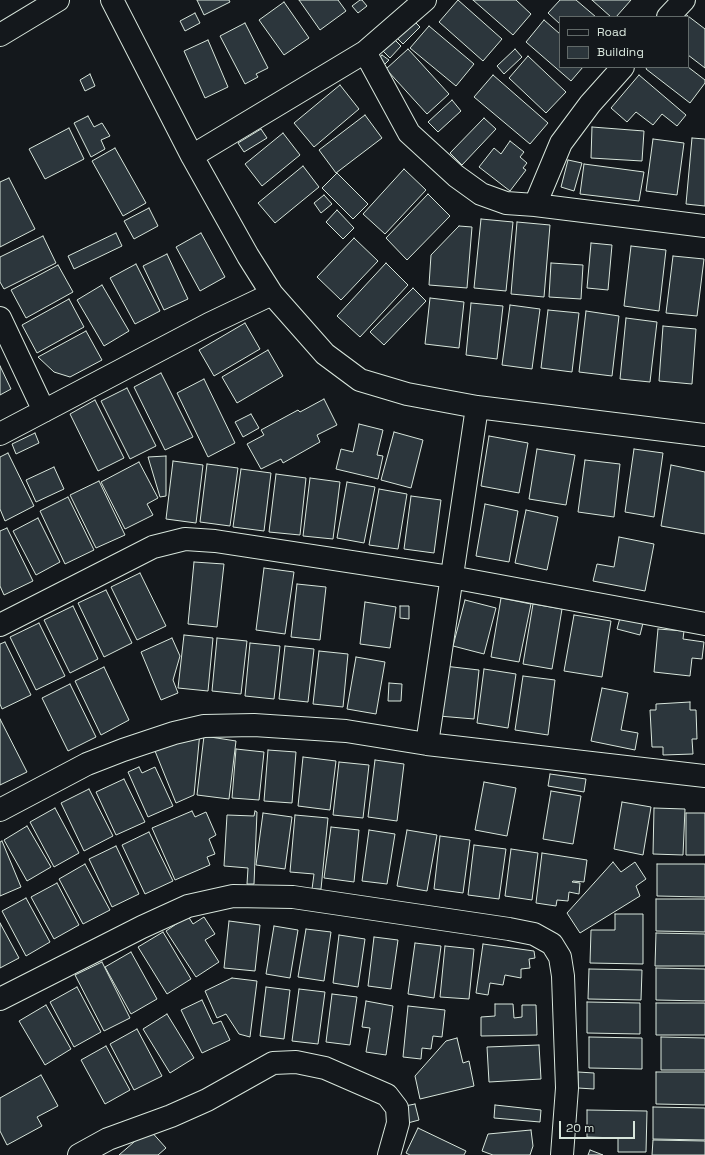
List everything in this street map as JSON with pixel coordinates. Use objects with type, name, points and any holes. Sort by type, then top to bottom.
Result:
[{"type":"street","points":[[0,36],[58,0]]},
{"type":"street","points":[[112,0],[192,156],[248,256],[272,294],[325,354],[360,380],[407,394],[477,407],[705,436]]},
{"type":"street","points":[[192,156],[365,52],[425,0]]},
{"type":"street","points":[[669,16],[684,0]]},
{"type":"street","points":[[365,52],[409,133],[456,176],[481,194],[506,203],[535,204],[705,226]]},
{"type":"street","points":[[535,204],[561,143],[590,104],[622,68]]},
{"type":"street","points":[[0,434],[209,324],[272,294]]},
{"type":"street","points":[[0,318],[44,411]]},
{"type":"street","points":[[427,744],[477,407]]},
{"type":"street","points":[[0,626],[153,547],[185,539],[215,541],[451,577],[705,624]]},
{"type":"street","points":[[0,810],[88,764],[167,735],[204,726],[254,725],[346,731],[427,744],[705,776]]},
{"type":"street","points":[[0,999],[142,927],[188,906],[233,896],[293,896],[534,934],[552,944],[560,957],[563,976],[567,1088],[562,1155]]},
{"type":"street","points":[[79,1155],[108,1139],[171,1116],[207,1100],[273,1063],[296,1062],[326,1068],[387,1095],[397,1108],[398,1124],[389,1155]]},
{"type":"building","points":[[197,0],[229,0],[230,2],[204,15]]},
{"type":"building","points":[[299,0],[338,0],[346,11],[320,30]]},
{"type":"building","points":[[362,0],[367,6],[358,13],[352,6]]},
{"type":"building","points":[[458,0],[502,39],[483,61],[439,22]]},
{"type":"building","points":[[473,0],[516,0],[531,14],[513,35]]},
{"type":"building","points":[[560,0],[576,0],[595,16],[559,16],[559,23],[548,13]]},
{"type":"building","points":[[592,0],[631,0],[617,16],[610,16]]},
{"type":"building","points":[[284,2],[309,38],[284,55],[259,20]]},
{"type":"building","points":[[195,13],[200,23],[185,31],[180,21]]},
{"type":"building","points":[[689,17],[705,29],[705,68],[689,56]]},
{"type":"building","points":[[413,20],[420,27],[403,44],[396,37]]},
{"type":"building","points":[[544,20],[559,33],[559,68],[582,68],[571,81],[526,42]]},
{"type":"building","points":[[245,23],[268,68],[256,74],[258,77],[245,84],[220,36]]},
{"type":"building","points":[[429,26],[474,64],[456,86],[410,48]]},
{"type":"building","points":[[208,40],[228,87],[205,98],[184,51]]},
{"type":"building","points":[[395,40],[401,46],[390,58],[383,51]]},
{"type":"building","points":[[408,49],[449,94],[427,114],[386,69]]},
{"type":"building","points":[[515,49],[522,57],[504,74],[497,66]]},
{"type":"building","points":[[382,55],[389,60],[381,68],[375,63]]},
{"type":"building","points":[[528,56],[566,92],[546,113],[509,78]]},
{"type":"building","points":[[689,68],[705,80],[705,83],[690,103],[646,69]]},
{"type":"building","points":[[90,74],[95,86],[85,91],[80,80]]},
{"type":"building","points":[[493,75],[548,123],[530,144],[474,97]]},
{"type":"building","points":[[639,75],[686,115],[677,126],[662,114],[653,125],[636,112],[627,122],[611,108]]},
{"type":"building","points":[[340,85],[359,109],[314,147],[294,123]]},
{"type":"building","points":[[452,100],[461,111],[438,132],[428,122]]},
{"type":"building","points":[[365,115],[382,138],[336,173],[319,150]]},
{"type":"building","points":[[88,116],[94,127],[102,123],[110,136],[101,140],[105,149],[91,157],[74,123]]},
{"type":"building","points":[[484,118],[496,129],[462,165],[450,153]]},
{"type":"building","points":[[592,127],[644,131],[642,161],[591,158]]},
{"type":"building","points":[[69,128],[84,159],[45,179],[29,149]]},
{"type":"building","points":[[261,129],[267,138],[244,152],[238,143]]},
{"type":"building","points":[[283,133],[300,155],[262,186],[245,164]]},
{"type":"building","points":[[692,138],[705,139],[705,206],[686,204]]},
{"type":"building","points":[[653,139],[684,143],[677,195],[646,191]]},
{"type":"building","points":[[510,141],[524,152],[520,157],[527,163],[523,168],[526,170],[510,191],[479,167],[494,148],[501,154]]},
{"type":"building","points":[[115,148],[146,203],[123,216],[92,161]]},
{"type":"building","points":[[568,160],[582,163],[574,191],[561,187]]},
{"type":"building","points":[[584,164],[644,172],[639,201],[580,194]]},
{"type":"building","points":[[303,166],[319,187],[275,223],[258,203]]},
{"type":"building","points":[[404,169],[426,190],[385,234],[363,214]]},
{"type":"building","points":[[337,173],[368,204],[353,219],[322,188]]},
{"type":"building","points":[[9,178],[35,229],[0,247],[0,182]]},
{"type":"building","points":[[428,194],[450,216],[407,260],[386,238]]},
{"type":"building","points":[[324,195],[332,204],[321,213],[314,203]]},
{"type":"building","points":[[149,208],[158,226],[134,239],[124,221]]},
{"type":"building","points":[[337,210],[354,228],[343,239],[326,222]]},
{"type":"building","points":[[481,219],[513,222],[506,291],[474,288]]},
{"type":"building","points":[[517,222],[550,225],[544,297],[511,294]]},
{"type":"building","points":[[459,226],[472,227],[467,288],[429,285],[431,255]]},
{"type":"building","points":[[116,233],[122,246],[74,269],[68,256]]},
{"type":"building","points":[[201,233],[225,277],[200,291],[176,247]]},
{"type":"building","points":[[43,236],[56,263],[4,289],[0,282],[0,257]]},
{"type":"building","points":[[354,238],[378,261],[341,300],[317,277]]},
{"type":"building","points":[[591,243],[612,245],[608,290],[587,288]]},
{"type":"building","points":[[631,246],[666,250],[659,311],[624,306]]},
{"type":"building","points":[[167,254],[188,299],[164,310],[143,266]]},
{"type":"building","points":[[673,256],[704,259],[697,316],[666,313]]},
{"type":"building","points":[[386,263],[408,285],[360,337],[337,316]]},
{"type":"building","points":[[551,263],[583,265],[581,299],[549,297]]},
{"type":"building","points":[[136,264],[160,311],[135,324],[110,278]]},
{"type":"building","points":[[58,265],[73,292],[26,318],[11,290]]},
{"type":"building","points":[[102,285],[129,331],[104,346],[77,300]]},
{"type":"building","points":[[413,288],[426,301],[384,345],[370,332]]},
{"type":"building","points":[[430,298],[464,302],[459,348],[425,344]]},
{"type":"building","points":[[69,299],[84,327],[37,353],[22,325]]},
{"type":"building","points":[[471,303],[503,306],[497,359],[466,355]]},
{"type":"building","points":[[510,305],[540,309],[532,369],[502,365]]},
{"type":"building","points":[[548,310],[579,313],[572,372],[541,368]]},
{"type":"building","points":[[586,311],[619,316],[612,376],[579,372]]},
{"type":"building","points":[[626,318],[657,322],[650,382],[620,379]]},
{"type":"building","points":[[245,323],[260,349],[214,376],[199,350]]},
{"type":"building","points":[[663,326],[696,329],[692,384],[659,381]]},
{"type":"building","points":[[86,331],[102,360],[70,377],[54,372],[38,357]]},
{"type":"building","points":[[268,350],[283,376],[237,403],[222,377]]},
{"type":"building","points":[[0,366],[11,389],[0,395]]},
{"type":"building","points":[[161,373],[193,437],[165,450],[134,387]]},
{"type":"building","points":[[204,379],[235,443],[208,457],[177,393]]},
{"type":"building","points":[[127,388],[156,446],[130,459],[101,401]]},
{"type":"building","points":[[324,399],[337,425],[317,435],[320,442],[283,463],[281,459],[261,469],[247,444],[264,435],[261,430],[298,410],[300,412]]},
{"type":"building","points":[[95,400],[124,458],[98,471],[70,414]]},
{"type":"building","points":[[251,414],[259,428],[243,437],[235,422]]},
{"type":"building","points":[[359,424],[383,430],[377,455],[383,456],[378,479],[336,469],[341,449],[353,452]]},
{"type":"building","points":[[394,432],[423,440],[411,488],[381,480]]},
{"type":"building","points":[[35,433],[39,443],[16,454],[12,444]]},
{"type":"building","points":[[489,436],[528,443],[519,493],[481,486]]},
{"type":"building","points":[[537,449],[575,455],[566,505],[529,499]]},
{"type":"building","points":[[634,449],[663,453],[654,517],[625,512]]},
{"type":"building","points":[[8,453],[34,506],[5,521],[0,509],[0,457]]},
{"type":"building","points":[[166,456],[166,496],[160,497],[148,457]]},
{"type":"building","points":[[585,460],[620,464],[614,517],[578,512]]},
{"type":"building","points":[[173,461],[203,465],[196,523],[166,519]]},
{"type":"building","points":[[139,462],[158,498],[147,504],[153,515],[125,529],[101,482]]},
{"type":"building","points":[[207,464],[238,468],[230,526],[200,522]]},
{"type":"building","points":[[671,465],[705,472],[705,534],[661,526]]},
{"type":"building","points":[[54,467],[64,489],[36,502],[26,480]]},
{"type":"building","points":[[241,469],[271,473],[264,531],[233,527]]},
{"type":"building","points":[[276,474],[306,478],[300,535],[269,532]]},
{"type":"building","points":[[310,478],[340,482],[333,539],[303,536]]},
{"type":"building","points":[[99,481],[125,535],[96,548],[70,495]]},
{"type":"building","points":[[347,482],[375,487],[364,543],[337,538]]},
{"type":"building","points":[[379,489],[407,494],[398,549],[369,545]]},
{"type":"building","points":[[411,496],[441,500],[434,553],[404,549]]},
{"type":"building","points":[[68,497],[94,550],[65,564],[40,511]]},
{"type":"building","points":[[485,504],[518,511],[509,562],[476,556]]},
{"type":"building","points":[[526,510],[558,517],[547,570],[515,563]]},
{"type":"building","points":[[38,518],[60,562],[36,575],[13,531]]},
{"type":"building","points":[[7,528],[33,581],[4,595],[0,586],[0,531]]},
{"type":"building","points":[[619,537],[654,544],[645,591],[593,581],[597,564],[614,567]]},
{"type":"building","points":[[194,562],[224,564],[217,627],[188,624]]},
{"type":"building","points":[[264,568],[294,572],[285,634],[256,630]]},
{"type":"building","points":[[140,573],[166,626],[137,640],[111,587]]},
{"type":"building","points":[[297,584],[326,587],[320,640],[291,637]]},
{"type":"building","points":[[106,590],[132,643],[104,657],[78,603]]},
{"type":"building","points":[[501,598],[531,604],[519,662],[491,657]]},
{"type":"building","points":[[465,600],[496,608],[484,654],[453,646]]},
{"type":"building","points":[[365,602],[396,607],[390,648],[360,644]]},
{"type":"building","points":[[533,604],[562,609],[552,669],[523,664]]},
{"type":"building","points":[[73,606],[98,659],[70,673],[44,620]]},
{"type":"building","points":[[400,606],[409,606],[409,619],[400,618]]},
{"type":"building","points":[[574,615],[611,621],[602,677],[564,671]]},
{"type":"building","points":[[620,618],[643,623],[640,635],[617,629]]},
{"type":"building","points":[[39,623],[65,676],[36,690],[10,637]]},
{"type":"building","points":[[658,629],[684,631],[683,639],[704,642],[702,659],[692,658],[690,676],[654,672]]},
{"type":"building","points":[[184,635],[213,638],[208,691],[178,688]]},
{"type":"building","points":[[172,638],[180,656],[173,680],[178,693],[161,700],[141,652]]},
{"type":"building","points":[[217,638],[247,641],[241,694],[212,691]]},
{"type":"building","points":[[5,642],[31,695],[2,709],[0,704],[0,644]]},
{"type":"building","points":[[250,643],[280,646],[274,699],[245,696]]},
{"type":"building","points":[[285,646],[314,649],[308,702],[279,699]]},
{"type":"building","points":[[319,651],[348,654],[343,707],[313,704]]},
{"type":"building","points":[[356,657],[385,662],[376,714],[347,709]]},
{"type":"building","points":[[444,666],[479,670],[474,719],[439,716]]},
{"type":"building","points":[[104,667],[129,720],[101,735],[75,681]]},
{"type":"building","points":[[484,669],[516,674],[508,728],[477,723]]},
{"type":"building","points":[[523,676],[555,680],[548,735],[515,730]]},
{"type":"building","points":[[389,683],[402,684],[401,701],[388,701]]},
{"type":"building","points":[[70,684],[96,737],[68,751],[42,698]]},
{"type":"building","points":[[602,688],[628,693],[621,730],[638,733],[635,750],[591,741]]},
{"type":"building","points":[[690,702],[690,710],[696,710],[697,739],[692,739],[693,754],[663,755],[663,747],[652,747],[650,710],[656,710],[656,704]]},
{"type":"building","points":[[0,719],[27,772],[0,785]]},
{"type":"building","points":[[200,732],[194,795],[176,803],[155,751]]},
{"type":"building","points":[[204,736],[236,741],[229,799],[197,795]]},
{"type":"building","points":[[236,749],[264,752],[259,800],[232,798]]},
{"type":"building","points":[[268,750],[296,752],[292,803],[264,801]]},
{"type":"building","points":[[303,757],[336,761],[330,810],[298,806]]},
{"type":"building","points":[[375,760],[404,764],[397,821],[368,817]]},
{"type":"building","points":[[339,762],[369,765],[363,818],[333,815]]},
{"type":"building","points":[[139,767],[142,773],[155,767],[173,806],[148,817],[128,772]]},
{"type":"building","points":[[550,774],[586,779],[584,792],[548,786]]},
{"type":"building","points":[[124,779],[145,822],[116,835],[96,792]]},
{"type":"building","points":[[484,782],[516,788],[507,836],[475,830]]},
{"type":"building","points":[[89,789],[113,836],[84,851],[61,803]]},
{"type":"building","points":[[551,791],[581,796],[573,844],[543,839]]},
{"type":"building","points":[[622,802],[651,807],[643,855],[614,849]]},
{"type":"building","points":[[55,808],[79,853],[54,867],[30,822]]},
{"type":"building","points":[[654,808],[685,809],[683,855],[653,854]]},
{"type":"building","points":[[192,811],[195,817],[206,812],[216,835],[209,839],[215,854],[207,857],[210,865],[175,880],[152,828]]},
{"type":"building","points":[[255,811],[257,812],[254,884],[247,884],[248,868],[224,866],[227,815],[254,816]]},
{"type":"building","points":[[263,813],[292,817],[285,869],[256,865]]},
{"type":"building","points":[[686,813],[705,813],[705,855],[686,855]]},
{"type":"building","points":[[295,815],[328,818],[321,889],[312,889],[314,874],[290,872]]},
{"type":"building","points":[[27,826],[51,867],[27,881],[4,840]]},
{"type":"building","points":[[331,827],[359,830],[354,882],[324,878]]},
{"type":"building","points":[[369,830],[395,834],[387,884],[362,881]]},
{"type":"building","points":[[407,830],[437,835],[427,891],[397,886]]},
{"type":"building","points":[[149,832],[173,881],[145,894],[122,845]]},
{"type":"building","points":[[440,836],[470,840],[463,893],[434,889]]},
{"type":"building","points":[[2,841],[21,887],[0,896],[0,842]]},
{"type":"building","points":[[474,845],[506,849],[499,899],[468,895]]},
{"type":"building","points":[[116,846],[139,894],[112,907],[89,859]]},
{"type":"building","points":[[511,849],[538,853],[532,900],[505,896]]},
{"type":"building","points":[[542,853],[587,860],[584,882],[572,882],[580,883],[579,894],[569,892],[568,901],[557,900],[556,906],[536,903]]},
{"type":"building","points":[[613,862],[621,872],[635,862],[646,879],[636,886],[640,896],[580,933],[567,913]]},
{"type":"building","points":[[85,864],[110,910],[83,924],[59,879]]},
{"type":"building","points":[[657,864],[705,864],[705,897],[657,896]]},
{"type":"building","points":[[57,883],[79,925],[54,939],[31,897]]},
{"type":"building","points":[[26,898],[50,942],[26,956],[2,911]]},
{"type":"building","points":[[656,899],[705,899],[705,932],[656,931]]},
{"type":"building","points":[[615,914],[643,914],[643,964],[590,963],[591,930],[615,930]]},
{"type":"building","points":[[188,916],[193,924],[204,917],[215,934],[205,940],[219,962],[196,977],[166,931]]},
{"type":"building","points":[[229,921],[260,925],[255,971],[224,968]]},
{"type":"building","points":[[0,923],[19,958],[0,968]]},
{"type":"building","points":[[274,926],[298,930],[290,978],[266,974]]},
{"type":"building","points":[[306,929],[331,932],[324,981],[298,977]]},
{"type":"building","points":[[163,932],[191,979],[167,994],[138,947]]},
{"type":"building","points":[[656,933],[705,934],[705,966],[655,966]]},
{"type":"building","points":[[339,935],[365,939],[358,987],[333,983]]},
{"type":"building","points":[[374,937],[398,940],[391,989],[368,986]]},
{"type":"building","points":[[415,943],[441,946],[434,998],[408,994]]},
{"type":"building","points":[[483,944],[534,951],[535,958],[529,959],[530,968],[521,969],[521,978],[505,975],[503,985],[490,983],[488,995],[476,993]]},
{"type":"building","points":[[445,946],[474,949],[469,999],[440,997]]},
{"type":"building","points":[[131,952],[157,999],[131,1014],[105,967]]},
{"type":"building","points":[[102,962],[130,1018],[104,1031],[75,975]]},
{"type":"building","points":[[656,968],[705,969],[705,1001],[656,1000]]},
{"type":"building","points":[[589,969],[642,970],[641,1000],[588,999]]},
{"type":"building","points":[[232,978],[257,981],[250,1037],[239,1034],[226,1014],[217,1018],[205,991]]},
{"type":"building","points":[[77,987],[101,1032],[74,1047],[50,1002]]},
{"type":"building","points":[[266,987],[290,990],[284,1039],[260,1036]]},
{"type":"building","points":[[299,989],[325,992],[318,1044],[292,1041]]},
{"type":"building","points":[[332,994],[357,997],[350,1045],[326,1042]]},
{"type":"building","points":[[202,1000],[213,1024],[221,1021],[230,1040],[202,1053],[181,1010]]},
{"type":"building","points":[[366,1001],[393,1006],[386,1055],[366,1052],[370,1028],[362,1027]]},
{"type":"building","points":[[587,1002],[640,1003],[640,1034],[587,1033]]},
{"type":"building","points":[[656,1003],[705,1003],[705,1035],[656,1035]]},
{"type":"building","points":[[495,1004],[513,1004],[514,1018],[522,1017],[522,1005],[536,1005],[537,1035],[481,1036],[481,1017],[495,1016]]},
{"type":"building","points":[[46,1005],[71,1049],[45,1065],[19,1021]]},
{"type":"building","points":[[408,1006],[445,1010],[442,1037],[433,1036],[431,1049],[422,1048],[421,1059],[403,1057]]},
{"type":"building","points":[[167,1014],[194,1058],[170,1073],[143,1029]]},
{"type":"building","points":[[137,1029],[162,1076],[134,1090],[110,1044]]},
{"type":"building","points":[[589,1037],[642,1038],[642,1069],[589,1068]]},
{"type":"building","points":[[661,1037],[705,1038],[705,1070],[661,1070]]},
{"type":"building","points":[[457,1038],[463,1063],[469,1061],[474,1086],[420,1099],[415,1076],[446,1041]]},
{"type":"building","points":[[539,1045],[541,1079],[489,1082],[487,1047]]},
{"type":"building","points":[[106,1046],[130,1090],[105,1104],[81,1060]]},
{"type":"building","points":[[578,1072],[594,1073],[594,1089],[578,1088]]},
{"type":"building","points":[[656,1072],[705,1072],[705,1105],[656,1104]]},
{"type":"building","points":[[41,1075],[58,1106],[37,1117],[42,1126],[7,1145],[0,1131],[0,1098]]},
{"type":"building","points":[[415,1104],[419,1120],[404,1124],[400,1107]]},
{"type":"building","points":[[495,1105],[541,1110],[540,1122],[494,1118]]},
{"type":"building","points":[[653,1107],[705,1108],[705,1140],[653,1139]]},
{"type":"building","points":[[587,1110],[647,1111],[646,1152],[618,1152],[618,1138],[587,1137]]},
{"type":"building","points":[[418,1128],[466,1151],[464,1155],[410,1155],[406,1153]]},
{"type":"building","points":[[149,1129],[166,1148],[158,1155],[119,1155]]},
{"type":"building","points":[[531,1130],[533,1146],[530,1155],[493,1155],[482,1151],[488,1134]]},
{"type":"building","points":[[653,1140],[705,1141],[705,1155],[652,1155]]},
{"type":"building","points":[[590,1150],[603,1155],[588,1155]]}]
